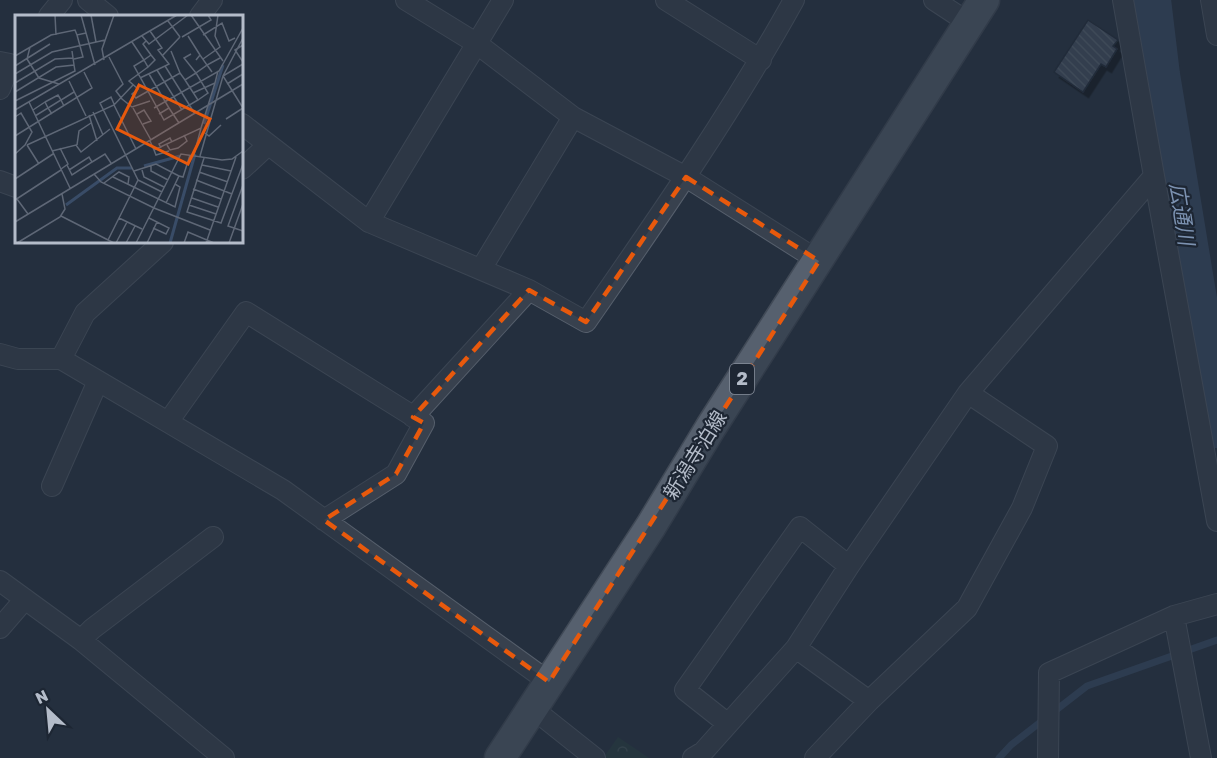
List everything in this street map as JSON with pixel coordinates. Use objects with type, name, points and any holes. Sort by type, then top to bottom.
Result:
[{"type":"main road","name":"新潟寺泊線","points":[[500,758],[651,526],[711,427],[977,12]]},
{"type":"street","points":[[50,15],[62,0]]},
{"type":"street","points":[[88,0],[107,15]]},
{"type":"street","points":[[201,15],[212,0]]},
{"type":"street","points":[[406,0],[476,43],[573,117],[686,177],[819,261]]},
{"type":"street","points":[[369,222],[503,0]]},
{"type":"street","points":[[666,0],[761,60]]},
{"type":"street","points":[[243,125],[369,222],[529,290],[585,322],[686,177],[761,60],[795,0]]},
{"type":"street","points":[[934,0],[977,12]]},
{"type":"street","points":[[1123,0],[1217,521]]},
{"type":"street","points":[[1211,0],[1217,35]]},
{"type":"street","points":[[0,89],[9,61]]},
{"type":"street","points":[[481,268],[573,117]]},
{"type":"street","points":[[243,168],[268,145]]},
{"type":"street","points":[[693,758],[703,752],[796,648],[849,566],[968,393],[1154,176]]},
{"type":"street","points":[[0,181],[15,188]]},
{"type":"street","points":[[61,359],[85,313],[162,243]]},
{"type":"street","points":[[413,417],[529,290]]},
{"type":"street","points":[[168,422],[246,312],[424,423],[396,474],[324,520]]},
{"type":"street","points":[[0,354],[18,359],[61,359],[283,490],[549,682]]},
{"type":"street","points":[[52,486],[98,381]]},
{"type":"street","points":[[815,758],[869,700],[967,608],[1022,508],[1047,446],[968,393]]},
{"type":"street","points":[[728,724],[685,690],[800,527],[849,566]]},
{"type":"street","points":[[81,640],[92,629],[213,537]]},
{"type":"street","points":[[0,581],[81,640],[224,758]]},
{"type":"street","points":[[0,628],[25,599]]},
{"type":"street","points":[[1048,758],[1049,673],[1174,616],[1217,604]]},
{"type":"street","points":[[1174,616],[1201,758]]},
{"type":"street","points":[[796,648],[869,700]]},
{"type":"street","points":[[532,708],[595,758]]},
{"type":"highlighted area","points":[[686,177],[819,261],[549,682],[324,520],[396,474],[424,423],[413,417],[529,290],[586,322]]},
{"type":"green space","points":[[618,737],[649,758],[604,757]]},
{"type":"building","points":[[1088,20],[1118,40],[1113,46],[1117,49],[1106,67],[1101,64],[1083,92],[1054,72]]},
{"type":"waterway","name":"広通川","points":[[1150,0],[1159,75],[1217,427]]},
{"type":"waterway","points":[[999,758],[1011,745],[1087,686],[1217,640]]}]
